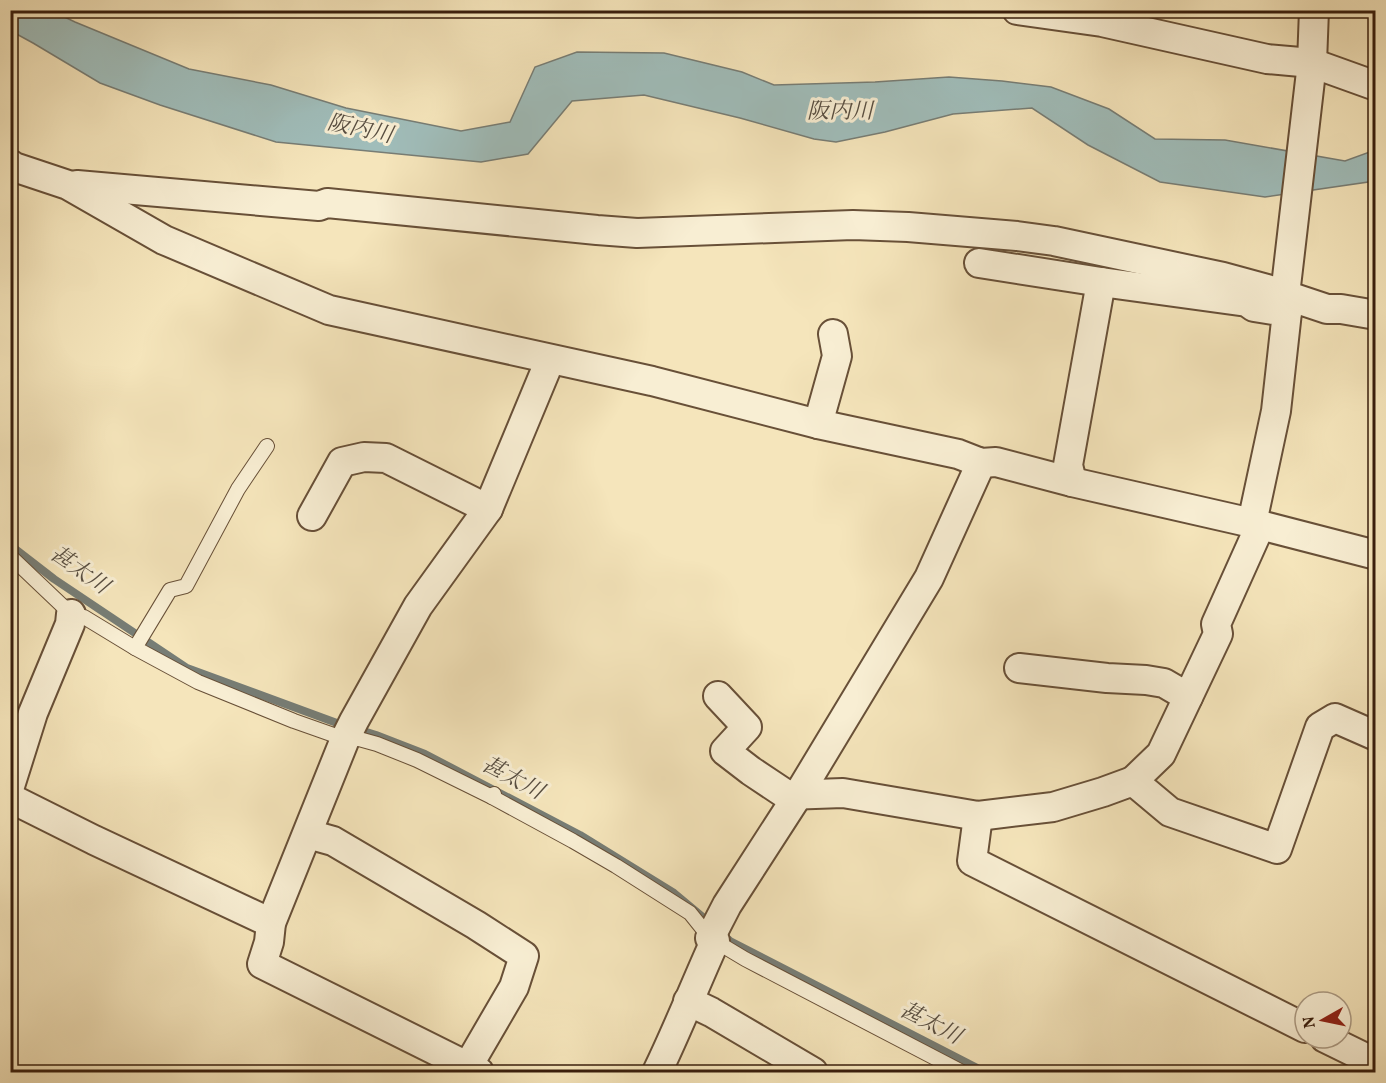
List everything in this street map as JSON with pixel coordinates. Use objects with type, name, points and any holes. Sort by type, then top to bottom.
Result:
[{"type":"street","points":[[1017,10],[1102,22],[1376,86]]},
{"type":"street","points":[[718,696],[747,727],[725,751],[787,795],[843,793],[978,816],[1053,807],[1103,792],[1133,781],[1161,754],[1218,634],[1216,624],[1256,524],[1276,411],[1311,69],[1314,10]]},
{"type":"street","points":[[12,166],[68,185],[164,240],[329,310],[652,381],[818,424],[958,454],[981,463],[996,462],[1376,555]]},
{"type":"street","points":[[68,185],[319,206],[327,203],[638,233],[853,225],[1017,236],[1054,241],[1223,277],[1267,289],[1286,303]]},
{"type":"street","points":[[164,240],[166,215],[182,195]]},
{"type":"street","points":[[979,263],[1247,302],[1254,307],[1286,303],[1376,315]]},
{"type":"street","points":[[1072,482],[1068,465],[1101,282]]},
{"type":"street","points":[[818,424],[837,356],[833,334]]},
{"type":"street","points":[[308,834],[333,841],[524,956],[514,987],[474,1069],[262,964],[269,942],[271,923],[349,731],[418,606],[488,509],[550,360]]},
{"type":"street","points":[[312,516],[342,462],[364,457],[386,458],[488,509]]},
{"type":"street","points":[[657,1072],[674,1037],[715,932],[928,578],[981,463]]},
{"type":"street","points":[[10,786],[33,713],[70,624],[71,614]]},
{"type":"street","points":[[1019,668],[1164,683],[1188,698]]},
{"type":"street","points":[[1133,781],[1170,812],[1276,849],[1320,727],[1335,718],[1376,736]]},
{"type":"street","points":[[10,798],[271,923]]},
{"type":"street","points":[[978,816],[972,861],[1293,1022]]},
{"type":"street","points":[[688,1001],[813,1072]]},
{"type":"street","points":[[1349,1050],[1376,1064]]},
{"type":"lane","points":[[136,646],[170,590],[186,586],[238,489],[267,446]]},
{"type":"lane","points":[[10,556],[71,614],[84,617],[198,682],[294,722],[349,731],[359,739],[407,756],[493,796],[616,866],[690,913],[766,970],[962,1072]]},
{"type":"water","name":"阪内川","points":[[10,11],[52,11],[189,69],[271,85],[346,108],[461,131],[510,122],[535,67],[577,52],[664,53],[742,72],[774,85],[949,77],[1051,87],[1109,109],[1155,139],[1225,140],[1345,161],[1375,150],[1375,181],[1265,197],[1160,182],[1088,145],[1032,108],[953,114],[836,142],[814,139],[644,95],[572,101],[528,154],[481,162],[276,142],[100,83],[11,31]]},
{"type":"waterway","name":"甚太川","points":[[10,545],[54,579],[187,668],[345,726]]},
{"type":"waterway","name":"甚太川","points":[[357,729],[425,754],[580,835],[674,893],[710,923]]},
{"type":"waterway","name":"甚太川","points":[[721,933],[730,941],[985,1072]]}]
